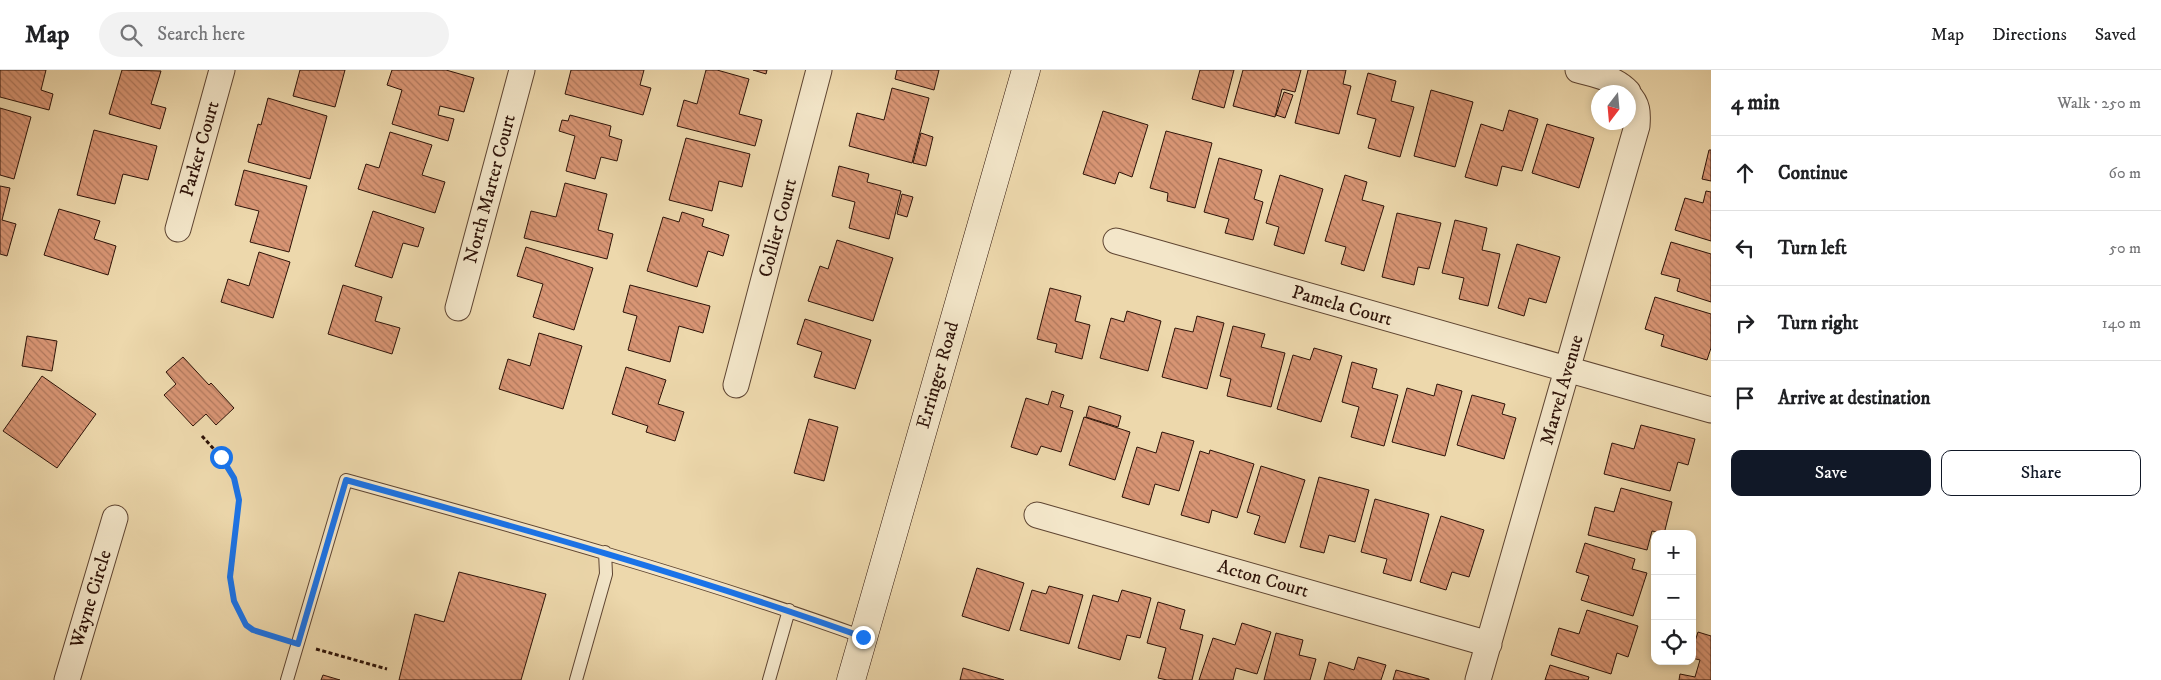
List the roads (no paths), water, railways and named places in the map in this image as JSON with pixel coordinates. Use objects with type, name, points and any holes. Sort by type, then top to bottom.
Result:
[{"type":"main road","name":"Erringer Road","points":[[851,680],[1026,70]]},
{"type":"street","name":"Parker Court","points":[[178,229],[222,70]]},
{"type":"street","name":"North Marter Court","points":[[458,308],[522,70]]},
{"type":"street","name":"Collier Court","points":[[736,385],[819,70]]},
{"type":"street","points":[[1578,70],[1605,78],[1620,85]]},
{"type":"street","name":"Marvel Avenue","points":[[1636,108],[1638,113],[1636,130]]},
{"type":"street","name":"Marvel Avenue","points":[[1478,680],[1636,130]]},
{"type":"street","name":"Pamela Court","points":[[1116,241],[1711,410]]},
{"type":"street","name":"Acton Court","points":[[1037,515],[1489,644]]},
{"type":"street","name":"Wayne Circle","points":[[67,680],[115,518]]},
{"type":"lane","points":[[287,680],[346,480],[605,552],[789,610],[863,637]]},
{"type":"lane","points":[[576,680],[606,574],[605,552]]},
{"type":"lane","points":[[769,680],[789,610]]}]
